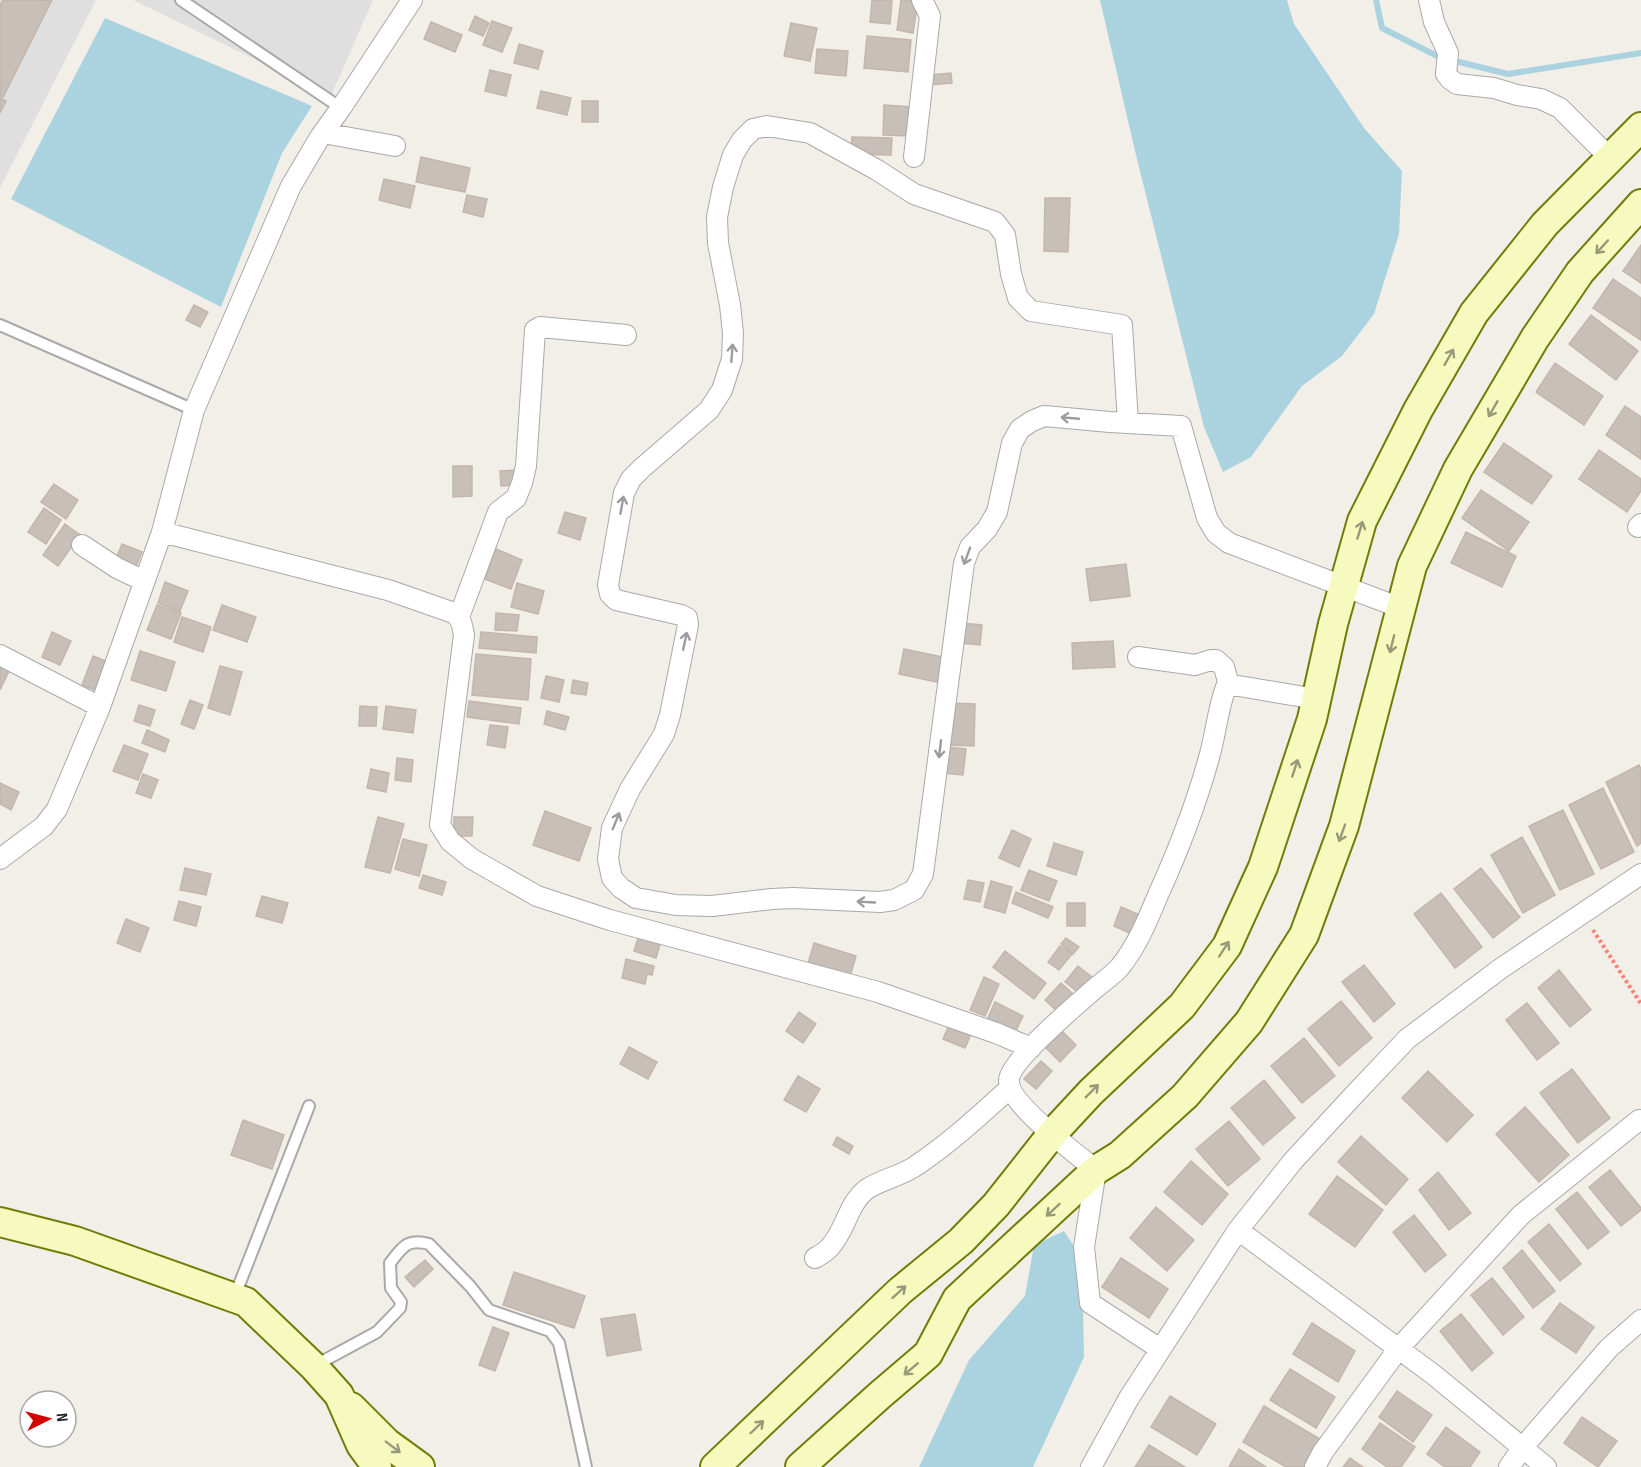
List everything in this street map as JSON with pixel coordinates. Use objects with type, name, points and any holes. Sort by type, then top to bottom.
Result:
[{"type":"street","points":[[0,859],[44,826],[57,809],[100,706],[162,532],[194,410],[291,186],[323,133],[412,0]]},
{"type":"street","points":[[914,157],[930,16],[922,0]]},
{"type":"street","points":[[1430,0],[1434,22],[1448,53],[1446,74],[1457,84],[1494,88],[1516,95],[1541,99],[1560,108],[1610,158]]},
{"type":"street","points":[[1128,423],[1122,325],[1031,311],[1018,298],[1011,274],[1005,235],[995,222],[914,194],[877,170],[810,133],[768,126],[753,129],[742,140],[733,155],[717,217],[718,243],[733,333],[732,359],[722,390],[709,410],[631,479],[624,493],[608,585],[610,594],[616,600],[681,615],[687,618],[688,625],[664,734],[630,789],[612,828],[608,859],[612,878],[621,888],[636,898],[676,905],[712,906],[782,899],[880,902],[894,900],[914,890],[923,874],[964,562],[970,548],[987,529],[997,513],[1012,443],[1020,429],[1044,416],[1128,423],[1181,426],[1207,518],[1216,533],[1230,543],[1401,608]]},
{"type":"street","points":[[815,1258],[833,1244],[856,1201],[867,1190],[916,1166],[959,1133],[1091,1092],[1182,1006],[1227,946],[1263,867],[1312,719],[1333,624],[1362,521],[1418,410],[1474,313],[1545,225],[1641,127]]},
{"type":"street","points":[[323,133],[394,146]]},
{"type":"street","points":[[800,1467],[928,1354],[957,1299],[1096,1170],[1120,1155],[1185,1096],[1249,1022],[1304,935],[1344,826],[1412,566],[1458,469],[1529,348],[1580,272],[1641,204]]},
{"type":"street","points":[[459,618],[498,512],[516,498],[522,483],[526,466],[535,330],[537,327],[626,335]]},
{"type":"street","points":[[162,532],[388,590],[454,613],[459,618],[464,635],[440,825],[450,841],[471,859],[537,896],[610,920],[878,992],[996,1033],[1031,1048]]},
{"type":"street","points":[[82,545],[117,568],[144,581]]},
{"type":"street","points":[[0,655],[100,706]]},
{"type":"street","points":[[1096,1170],[1030,1111],[1009,1081],[1010,1075],[1031,1048],[1119,968],[1132,950],[1181,844],[1210,754],[1224,693],[1229,685],[1224,667],[1216,660],[1195,665],[1138,657]]},
{"type":"street","points":[[1229,685],[1316,699]]},
{"type":"street","points":[[1091,1467],[1129,1398],[1238,1230],[1293,1161],[1353,1096],[1407,1040],[1500,969],[1641,874]]},
{"type":"street","points":[[715,1467],[900,1291],[961,1241],[996,1205],[1030,1111]]},
{"type":"street","points":[[1315,1467],[1323,1452],[1399,1348],[1521,1215],[1639,1120]]},
{"type":"street","points":[[1096,1170],[1084,1247],[1090,1303],[1160,1349]]},
{"type":"street","points":[[0,1222],[75,1241],[246,1302],[314,1367],[387,1443],[420,1467]]},
{"type":"street","points":[[1238,1230],[1399,1348],[1546,1467]]},
{"type":"street","points":[[1509,1467],[1522,1447],[1609,1348],[1641,1320]]},
{"type":"street","points":[[339,1395],[369,1460]]},
{"type":"lane","points":[[181,0],[341,108]]},
{"type":"lane","points":[[0,325],[194,410]]},
{"type":"lane","points":[[234,1298],[309,1106]]},
{"type":"lane","points":[[314,1367],[377,1332],[400,1308],[401,1302],[391,1288],[390,1263],[404,1245],[419,1241],[429,1244],[470,1286],[489,1310],[550,1331],[559,1343],[586,1467]]},
{"type":"path","points":[[1583,914],[1641,1004]]},
{"type":"shaded area","points":[[0,0],[96,0],[0,188]]},
{"type":"shaded area","points":[[133,0],[373,0],[331,96]]},
{"type":"water","points":[[1100,0],[1287,0],[1294,24],[1364,128],[1402,171],[1399,234],[1374,314],[1342,356],[1302,386],[1251,457],[1223,472],[1204,427]]},
{"type":"water","points":[[105,18],[312,106],[282,153],[221,307],[11,199]]},
{"type":"water","points":[[1064,1231],[1082,1258],[1084,1357],[1033,1467],[919,1467],[969,1360],[1025,1296],[1034,1245]]},
{"type":"building","points":[[3,0],[52,0],[3,97],[0,96],[0,6]]},
{"type":"building","points":[[872,0],[892,0],[890,24],[870,22]]},
{"type":"building","points":[[901,0],[918,0],[913,33],[897,30]]},
{"type":"building","points":[[475,16],[489,23],[483,36],[469,30]]},
{"type":"building","points":[[492,21],[512,28],[502,52],[483,45]]},
{"type":"building","points":[[431,22],[462,35],[455,52],[424,39]]},
{"type":"building","points":[[791,23],[817,28],[810,61],[784,56]]},
{"type":"building","points":[[867,36],[911,40],[908,72],[864,68]]},
{"type":"building","points":[[519,44],[543,51],[538,69],[514,63]]},
{"type":"building","points":[[817,49],[848,51],[846,76],[815,73]]},
{"type":"building","points":[[490,70],[511,75],[506,96],[485,91]]},
{"type":"building","points":[[951,73],[952,83],[930,85],[930,75]]},
{"type":"building","points":[[541,91],[571,98],[567,115],[537,108]]},
{"type":"building","points":[[0,98],[6,101],[0,113]]},
{"type":"building","points":[[582,101],[598,101],[598,122],[582,122]]},
{"type":"building","points":[[884,105],[912,107],[910,136],[883,135]]},
{"type":"building","points":[[852,137],[892,138],[891,155],[851,154]]},
{"type":"building","points":[[421,157],[470,168],[465,192],[416,182]]},
{"type":"building","points":[[384,179],[415,186],[410,208],[379,200]]},
{"type":"building","points":[[467,195],[487,199],[483,217],[463,212]]},
{"type":"building","points":[[1045,198],[1070,198],[1068,252],[1044,251]]},
{"type":"building","points":[[1641,245],[1641,283],[1623,271]]},
{"type":"building","points":[[1613,279],[1641,298],[1641,340],[1593,308]]},
{"type":"building","points":[[194,305],[208,312],[200,327],[186,320]]},
{"type":"building","points":[[1591,315],[1638,351],[1616,380],[1569,344]]},
{"type":"building","points":[[1555,363],[1603,396],[1584,425],[1536,392]]},
{"type":"building","points":[[1625,406],[1641,417],[1641,459],[1606,435]]},
{"type":"building","points":[[1504,443],[1552,476],[1532,504],[1484,472]]},
{"type":"building","points":[[1599,450],[1641,479],[1641,491],[1627,512],[1579,479]]},
{"type":"building","points":[[453,466],[472,466],[472,496],[453,497]]},
{"type":"building","points":[[517,470],[518,485],[501,486],[500,471]]},
{"type":"building","points":[[54,484],[78,500],[66,519],[41,502]]},
{"type":"building","points":[[1481,490],[1529,522],[1509,551],[1462,518]]},
{"type":"building","points":[[44,508],[61,520],[46,544],[28,532]]},
{"type":"building","points":[[565,512],[586,518],[580,540],[558,533]]},
{"type":"building","points":[[65,524],[80,535],[58,566],[43,555]]},
{"type":"building","points":[[1466,532],[1516,556],[1502,587],[1451,563]]},
{"type":"building","points":[[122,544],[142,552],[135,569],[115,561]]},
{"type":"building","points":[[496,549],[522,560],[511,589],[485,579]]},
{"type":"building","points":[[1126,564],[1130,596],[1090,601],[1086,569]]},
{"type":"building","points":[[165,582],[188,591],[180,611],[158,603]]},
{"type":"building","points":[[517,583],[544,591],[538,614],[511,607]]},
{"type":"building","points":[[157,605],[181,613],[171,639],[147,630]]},
{"type":"building","points":[[222,605],[256,617],[247,642],[213,630]]},
{"type":"building","points":[[496,613],[519,615],[517,631],[495,630]]},
{"type":"building","points":[[182,617],[211,627],[203,652],[174,642]]},
{"type":"building","points":[[962,623],[982,625],[980,645],[960,643]]},
{"type":"building","points":[[52,632],[71,641],[60,665],[42,657]]},
{"type":"building","points":[[481,632],[537,637],[536,653],[479,648]]},
{"type":"building","points":[[1113,641],[1115,667],[1073,669],[1072,643]]},
{"type":"building","points":[[904,649],[943,657],[937,682],[899,674]]},
{"type":"building","points":[[140,651],[175,662],[166,691],[131,680]]},
{"type":"building","points":[[476,654],[531,659],[528,700],[472,695]]},
{"type":"building","points":[[93,656],[111,663],[100,692],[82,685]]},
{"type":"building","points":[[0,664],[10,669],[0,690]]},
{"type":"building","points":[[220,666],[242,672],[230,715],[208,708]]},
{"type":"building","points":[[546,676],[564,680],[559,702],[541,698]]},
{"type":"building","points":[[573,680],[588,683],[586,695],[571,693]]},
{"type":"building","points":[[190,700],[203,705],[194,729],[181,724]]},
{"type":"building","points":[[469,701],[521,708],[519,724],[467,717]]},
{"type":"building","points":[[948,703],[975,704],[974,746],[946,745]]},
{"type":"building","points":[[139,705],[155,710],[150,726],[134,721]]},
{"type":"building","points":[[360,706],[377,707],[376,726],[359,726]]},
{"type":"building","points":[[386,706],[416,710],[413,733],[383,729]]},
{"type":"building","points":[[547,711],[569,717],[565,730],[544,724]]},
{"type":"building","points":[[490,725],[508,727],[505,748],[487,745]]},
{"type":"building","points":[[147,730],[169,740],[165,752],[142,743]]},
{"type":"building","points":[[124,745],[148,754],[138,780],[113,771]]},
{"type":"building","points":[[947,747],[966,749],[963,775],[943,773]]},
{"type":"building","points":[[397,758],[413,760],[411,782],[395,780]]},
{"type":"building","points":[[1639,765],[1641,769],[1641,843],[1637,846],[1606,782]]},
{"type":"building","points":[[371,769],[389,773],[386,792],[367,788]]},
{"type":"building","points":[[143,774],[158,780],[151,798],[136,793]]},
{"type":"building","points":[[0,783],[19,792],[11,810],[0,804]]},
{"type":"building","points":[[1603,788],[1634,852],[1601,869],[1569,805]]},
{"type":"building","points":[[1563,810],[1594,874],[1560,890],[1529,826]]},
{"type":"building","points":[[545,811],[591,828],[579,861],[533,845]]},
{"type":"building","points":[[378,817],[404,824],[390,873],[365,867]]},
{"type":"building","points":[[454,817],[473,817],[472,836],[454,836]]},
{"type":"building","points":[[1012,830],[1031,839],[1019,867],[999,858]]},
{"type":"building","points":[[1522,837],[1555,895],[1523,913],[1491,855]]},
{"type":"building","points":[[403,839],[427,845],[419,876],[395,869]]},
{"type":"building","points":[[1054,843],[1083,852],[1076,875],[1047,866]]},
{"type":"building","points":[[185,868],[211,874],[206,895],[180,890]]},
{"type":"building","points":[[1481,868],[1520,917],[1493,938],[1454,889]]},
{"type":"building","points":[[1029,870],[1057,881],[1049,901],[1021,890]]},
{"type":"building","points":[[423,875],[446,882],[442,895],[419,888]]},
{"type":"building","points":[[968,880],[984,883],[980,902],[964,899]]},
{"type":"building","points":[[991,881],[1012,887],[1005,913],[984,907]]},
{"type":"building","points":[[1016,892],[1053,907],[1048,918],[1012,903]]},
{"type":"building","points":[[1441,893],[1482,947],[1455,968],[1414,914]]},
{"type":"building","points":[[262,896],[288,903],[282,923],[256,916]]},
{"type":"building","points":[[179,901],[201,907],[196,926],[174,920]]},
{"type":"building","points":[[1067,903],[1085,903],[1085,926],[1067,926]]},
{"type":"building","points":[[1121,907],[1142,916],[1134,935],[1114,926]]},
{"type":"building","points":[[126,919],[149,928],[140,952],[117,943]]},
{"type":"building","points":[[639,935],[661,941],[656,958],[634,951]]},
{"type":"building","points":[[1066,938],[1079,947],[1073,954],[1061,944]]},
{"type":"building","points":[[814,943],[856,956],[849,980],[807,967]]},
{"type":"building","points":[[1060,946],[1072,954],[1059,970],[1048,962]]},
{"type":"building","points":[[1005,951],[1046,983],[1034,999],[993,967]]},
{"type":"building","points":[[626,959],[654,966],[652,975],[647,974],[645,984],[622,978]]},
{"type":"building","points":[[1364,965],[1395,1004],[1374,1022],[1342,982]]},
{"type":"building","points":[[1078,966],[1092,977],[1079,993],[1065,982]]},
{"type":"building","points":[[1559,970],[1591,1010],[1570,1027],[1538,988]]},
{"type":"building","points":[[984,977],[999,984],[985,1016],[970,1010]]},
{"type":"building","points":[[1061,983],[1073,994],[1058,1012],[1045,1000]]},
{"type":"building","points":[[1341,1001],[1372,1038],[1339,1066],[1308,1029]]},
{"type":"building","points":[[995,1002],[1023,1016],[1014,1035],[986,1022]]},
{"type":"building","points":[[1527,1003],[1559,1043],[1537,1060],[1506,1020]]},
{"type":"building","points":[[799,1012],[816,1024],[803,1043],[786,1031]]},
{"type":"building","points":[[950,1023],[972,1032],[965,1048],[943,1039]]},
{"type":"building","points":[[1062,1031],[1076,1045],[1060,1062],[1046,1048]]},
{"type":"building","points":[[1304,1038],[1335,1076],[1302,1103],[1271,1066]]},
{"type":"building","points":[[629,1047],[657,1062],[648,1079],[620,1064]]},
{"type":"building","points":[[1041,1061],[1052,1071],[1036,1089],[1024,1079]]},
{"type":"building","points":[[1572,1069],[1610,1118],[1578,1143],[1540,1093]]},
{"type":"building","points":[[1428,1071],[1473,1115],[1447,1142],[1402,1098]]},
{"type":"building","points":[[798,1076],[820,1089],[806,1112],[784,1100]]},
{"type":"building","points":[[1264,1080],[1295,1118],[1263,1145],[1231,1108]]},
{"type":"building","points":[[1525,1107],[1569,1155],[1539,1182],[1496,1134]]},
{"type":"building","points":[[243,1120],[284,1135],[272,1169],[231,1155]]},
{"type":"building","points":[[1229,1121],[1260,1159],[1228,1186],[1196,1149]]},
{"type":"building","points":[[1361,1136],[1408,1179],[1386,1205],[1338,1162]]},
{"type":"building","points":[[837,1137],[853,1146],[849,1154],[833,1145]]},
{"type":"building","points":[[1191,1161],[1228,1194],[1202,1225],[1164,1192]]},
{"type":"building","points":[[1610,1170],[1641,1208],[1621,1226],[1589,1187]]},
{"type":"building","points":[[1438,1172],[1471,1213],[1449,1230],[1419,1190]]},
{"type":"building","points":[[1337,1176],[1383,1210],[1355,1247],[1309,1214]]},
{"type":"building","points":[[1577,1192],[1609,1232],[1588,1249],[1556,1209]]},
{"type":"building","points":[[1156,1207],[1194,1240],[1167,1271],[1130,1238]]},
{"type":"building","points":[[1414,1215],[1446,1255],[1425,1272],[1393,1232]]},
{"type":"building","points":[[1549,1224],[1581,1264],[1560,1281],[1528,1242]]},
{"type":"building","points":[[1522,1250],[1555,1291],[1533,1308],[1503,1268]]},
{"type":"building","points":[[1121,1258],[1168,1289],[1149,1318],[1102,1287]]},
{"type":"building","points":[[425,1260],[433,1269],[414,1287],[405,1277]]},
{"type":"building","points":[[514,1272],[585,1296],[574,1328],[503,1305]]},
{"type":"building","points":[[1492,1278],[1524,1317],[1503,1335],[1471,1295]]},
{"type":"building","points":[[1560,1303],[1594,1327],[1576,1353],[1541,1329]]},
{"type":"building","points":[[635,1314],[641,1350],[607,1356],[601,1319]]},
{"type":"building","points":[[1461,1314],[1493,1353],[1472,1371],[1440,1331]]},
{"type":"building","points":[[1312,1323],[1355,1351],[1338,1382],[1293,1354]]},
{"type":"building","points":[[493,1327],[509,1333],[495,1371],[479,1365]]},
{"type":"building","points":[[1290,1369],[1335,1397],[1316,1428],[1270,1400]]},
{"type":"building","points":[[1397,1391],[1432,1415],[1413,1442],[1379,1417]]},
{"type":"building","points":[[1170,1396],[1216,1424],[1197,1455],[1151,1427]]},
{"type":"building","points":[[1264,1406],[1320,1439],[1304,1467],[1286,1467],[1243,1442]]},
{"type":"building","points":[[1582,1417],[1617,1441],[1598,1467],[1564,1443]]},
{"type":"building","points":[[1380,1423],[1415,1447],[1401,1467],[1387,1467],[1362,1449]]},
{"type":"building","points":[[1446,1427],[1480,1452],[1470,1467],[1445,1467],[1427,1454]]},
{"type":"building","points":[[1149,1445],[1185,1467],[1135,1467]]},
{"type":"building","points":[[1239,1449],[1266,1467],[1229,1467]]},
{"type":"building","points":[[1350,1458],[1363,1467],[1343,1467]]},
{"type":"waterway","points":[[1376,0],[1382,28],[1439,57],[1508,74],[1641,53]]}]
